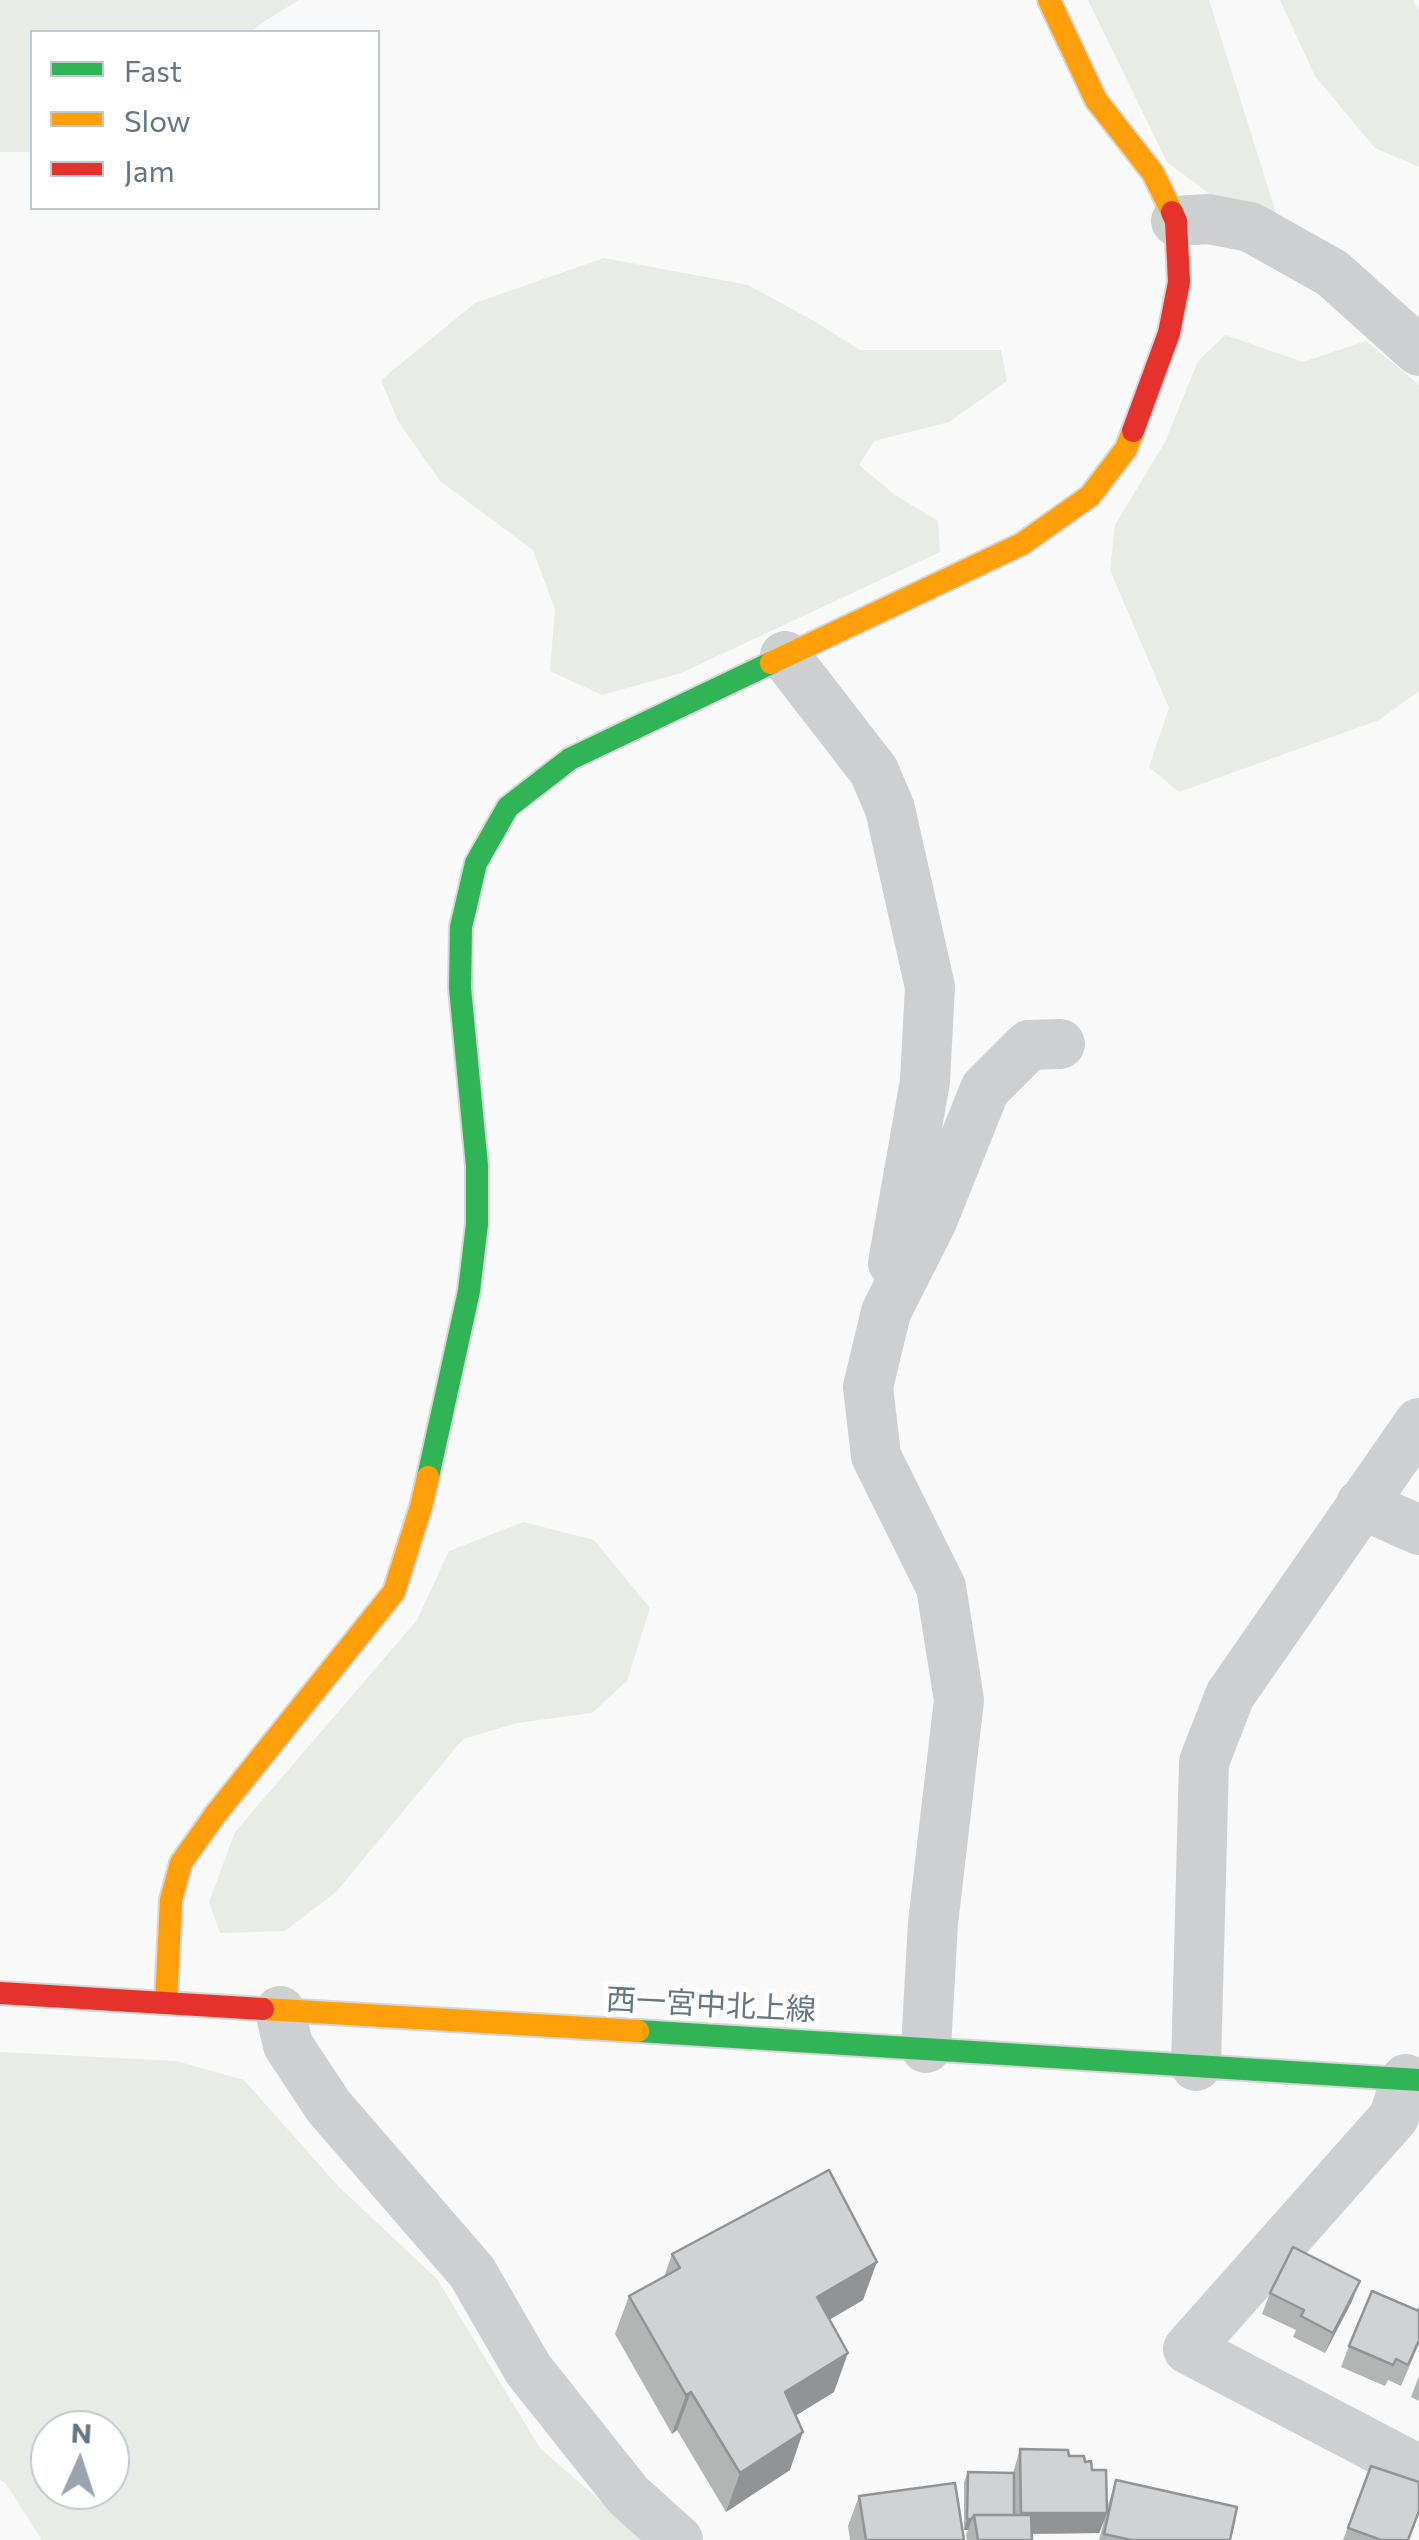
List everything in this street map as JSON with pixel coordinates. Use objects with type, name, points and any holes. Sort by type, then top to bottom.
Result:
[{"type":"street","points":[[166,2004],[171,1900],[181,1863],[394,1592],[422,1507],[469,1292],[476,1224],[476,1166],[460,988],[461,927],[476,863],[508,807],[570,759],[1022,544],[1090,496],[1126,449],[1169,332],[1178,282],[1176,221],[1153,173],[1096,100],[1049,0]]},
{"type":"street","points":[[1176,221],[1208,218],[1250,227],[1332,273],[1419,352]]},
{"type":"street","points":[[785,656],[874,770],[890,809],[930,987],[925,1081],[886,1312],[868,1387],[876,1456],[941,1588],[960,1700],[933,1923],[926,2048]]},
{"type":"street","points":[[886,1312],[932,1221],[985,1089],[1028,1045],[1060,1044]]},
{"type":"street","points":[[1196,2066],[1204,1762],[1230,1695],[1419,1423]]},
{"type":"street","points":[[1361,1504],[1419,1530]]},
{"type":"street","name":"西一宮中北上線","points":[[0,1993],[1413,2079]]},
{"type":"street","points":[[280,2011],[288,2045],[329,2107],[472,2272],[528,2369],[628,2494],[678,2540]]},
{"type":"street","points":[[1413,2079],[1394,2117],[1188,2349],[1419,2470]]},
{"type":"shaded area","points":[[0,0],[299,0],[254,30],[30,30],[30,152],[0,152]]},
{"type":"shaded area","points":[[1088,0],[1209,0],[1277,216],[1228,208],[1167,162]]},
{"type":"shaded area","points":[[1280,0],[1413,0],[1419,11],[1419,167],[1375,148],[1315,76]]},
{"type":"shaded area","points":[[604,258],[748,285],[860,350],[1001,350],[1007,381],[949,422],[874,441],[859,465],[895,495],[938,521],[940,552],[681,673],[602,695],[550,671],[555,609],[533,550],[440,481],[398,421],[381,380],[475,303]]},
{"type":"shaded area","points":[[1225,335],[1303,362],[1366,341],[1419,385],[1419,691],[1379,720],[1179,792],[1149,767],[1169,708],[1110,570],[1115,525],[1165,442],[1198,361]]},
{"type":"shaded area","points":[[523,1522],[594,1540],[650,1608],[627,1681],[592,1713],[517,1723],[463,1739],[336,1892],[285,1931],[220,1933],[209,1902],[235,1832],[417,1620],[449,1551]]},
{"type":"shaded area","points":[[0,2052],[176,2061],[244,2080],[338,2186],[437,2279],[540,2448],[645,2540],[42,2540],[0,2480]]},
{"type":"building","points":[[829,2170],[877,2262],[817,2297],[848,2353],[785,2392],[803,2432],[740,2473],[691,2392],[686,2395],[629,2296],[680,2268],[672,2254]]},
{"type":"building","points":[[1293,2247],[1360,2281],[1333,2333],[1301,2316],[1304,2310],[1270,2293]]},
{"type":"building","points":[[1372,2291],[1419,2311],[1419,2340],[1408,2365],[1396,2359],[1393,2365],[1349,2346]]},
{"type":"building","points":[[1020,2449],[1068,2450],[1069,2456],[1084,2456],[1085,2462],[1091,2461],[1092,2470],[1106,2470],[1107,2513],[1021,2513]]},
{"type":"building","points":[[1371,2466],[1419,2482],[1419,2511],[1408,2540],[1381,2540],[1348,2528]]},
{"type":"building","points":[[968,2472],[1014,2473],[1014,2515],[974,2515],[967,2519]]},
{"type":"building","points":[[1116,2480],[1237,2507],[1230,2540],[1131,2540],[1104,2534]]},
{"type":"building","points":[[955,2483],[964,2540],[866,2540],[859,2496]]},
{"type":"building","points":[[974,2515],[1031,2515],[1032,2540],[978,2540]]},
{"type":"traffic: fast","points":[[428,1477],[469,1291],[477,1224],[477,1166],[460,988],[461,927],[476,863],[508,807],[570,759],[771,663]]},
{"type":"traffic: fast","points":[[638,2031],[1419,2080]]},
{"type":"traffic: slow","points":[[1049,0],[1096,100],[1153,173],[1172,212]]},
{"type":"traffic: slow","points":[[771,663],[1022,544],[1090,496],[1126,449],[1133,431]]},
{"type":"traffic: slow","points":[[166,2003],[171,1900],[181,1863],[394,1592],[428,1477]]},
{"type":"traffic: slow","points":[[263,2009],[638,2031]]},
{"type":"traffic: jam","points":[[1133,431],[1169,333],[1179,282],[1176,221],[1172,212]]},
{"type":"traffic: jam","points":[[0,1993],[263,2009]]}]
